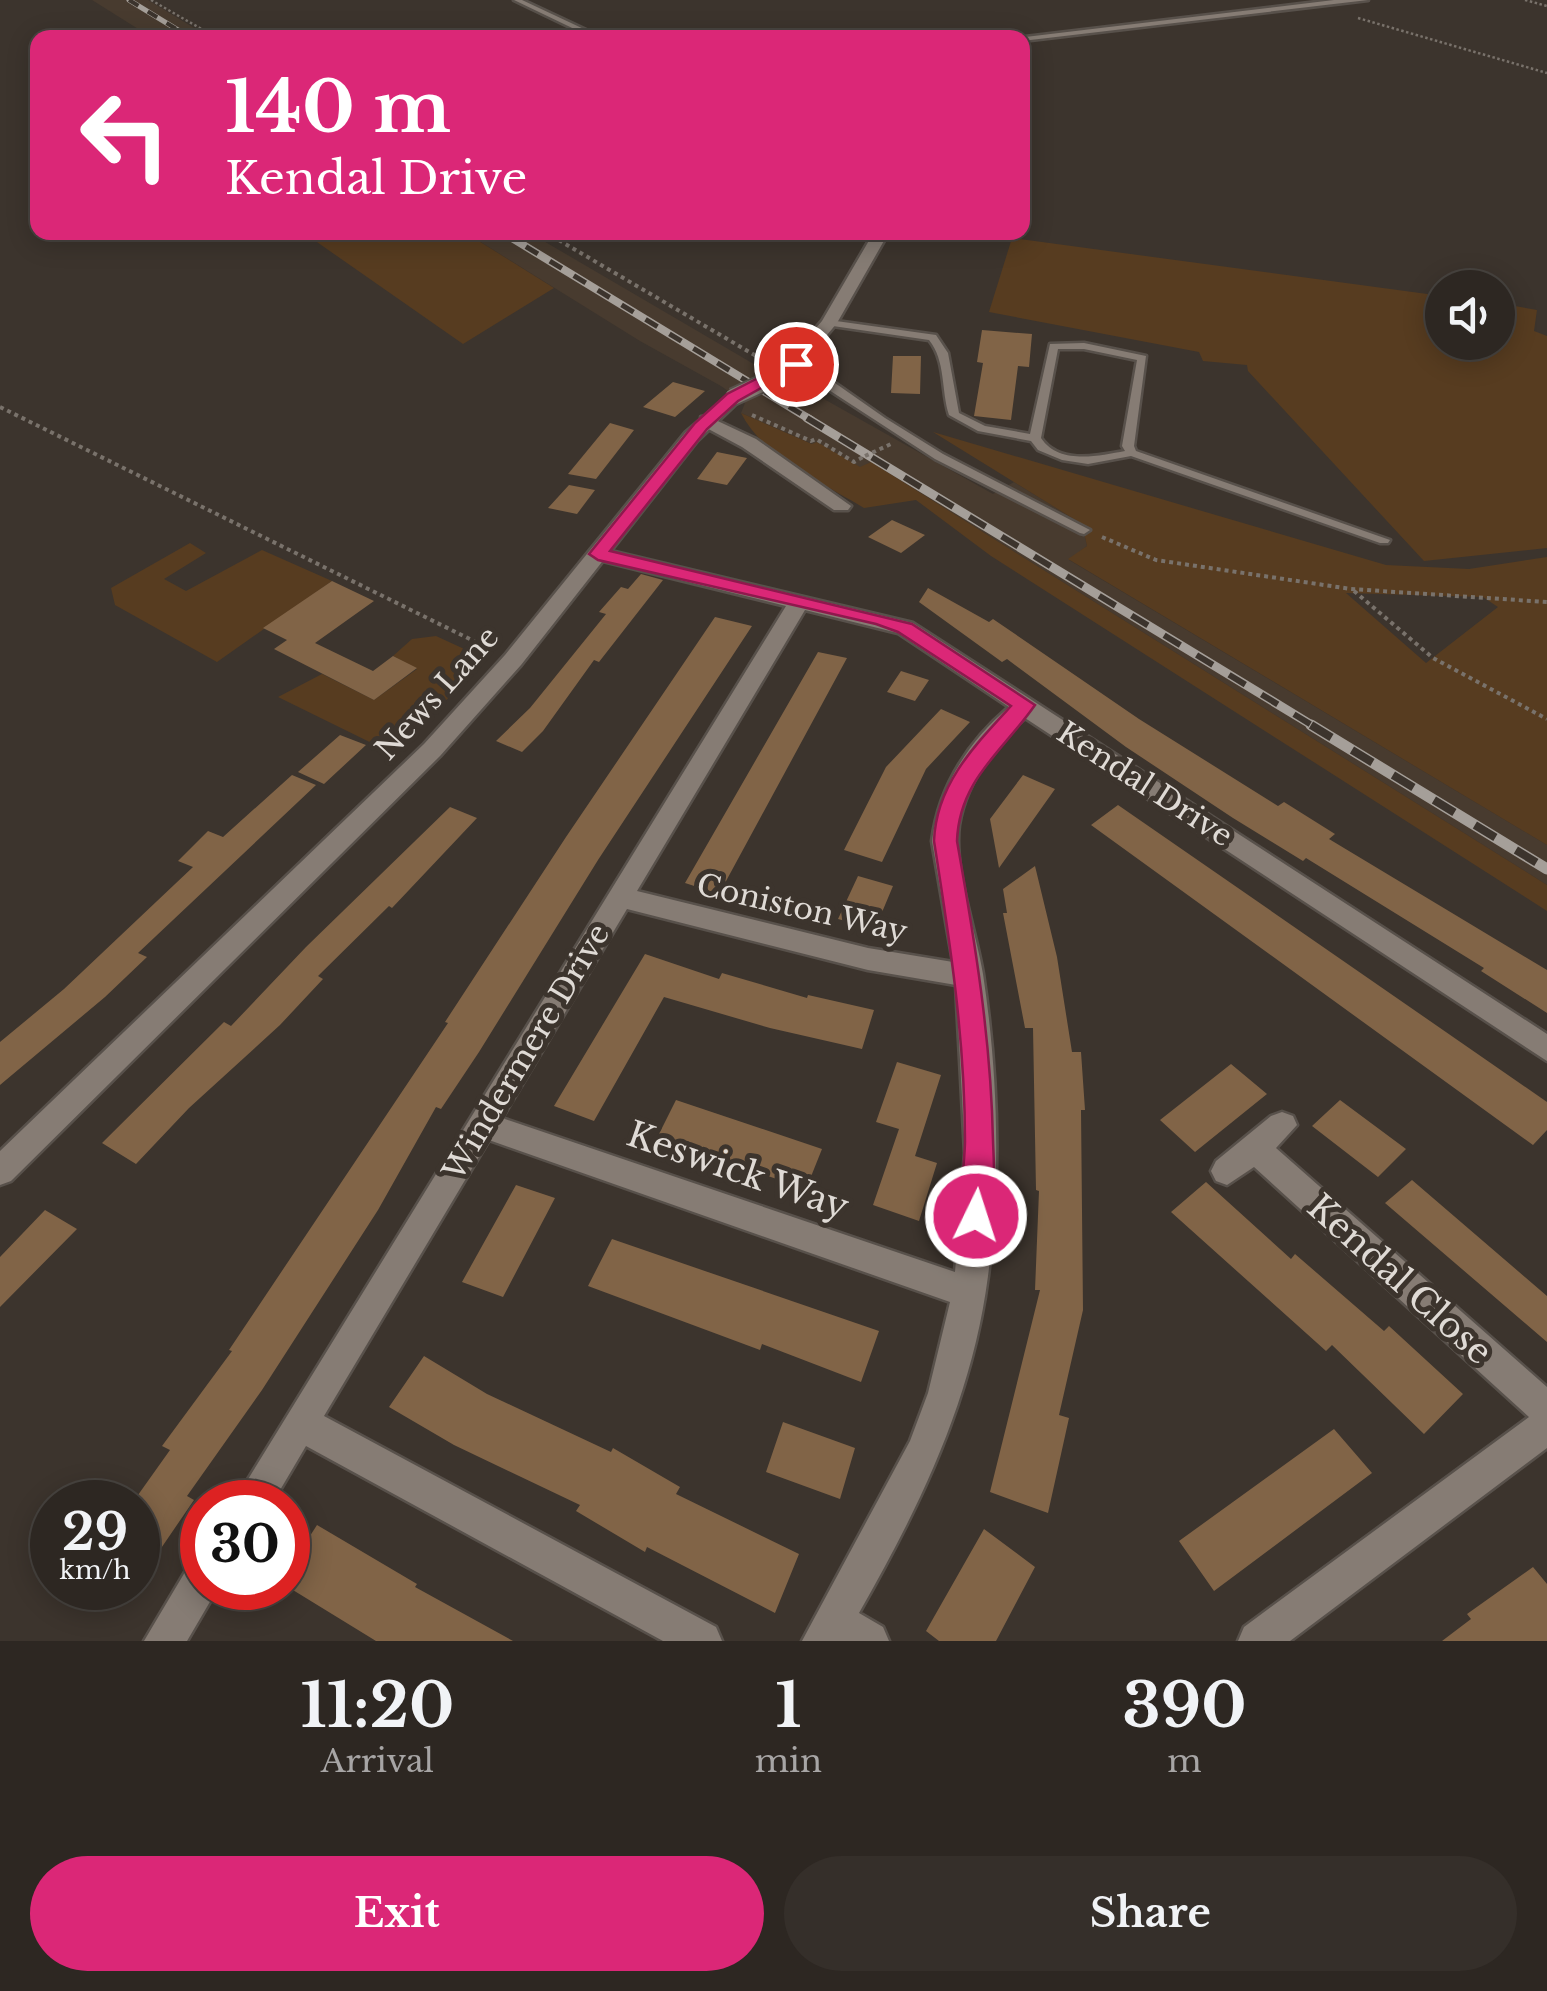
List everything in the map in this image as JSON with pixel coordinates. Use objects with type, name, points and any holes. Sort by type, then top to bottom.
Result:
[{"type":"street","points":[[1030,37],[1363,0]]},
{"type":"street","name":"News Lane","points":[[0,1171],[432,750],[513,660],[707,420],[730,400],[792,368],[829,323],[877,240]]},
{"type":"street","points":[[707,420],[750,443],[841,506]]},
{"type":"street","name":"Kendal Drive","points":[[598,554],[905,628],[1547,1049]]},
{"type":"street","name":"Windermere Drive","points":[[266,1480],[800,601]]},
{"type":"street","points":[[869,1641],[828,1630],[926,1448],[952,1372],[968,1292],[980,1178],[978,1064],[969,976],[945,841],[946,821],[958,786],[986,746],[1024,705]]},
{"type":"street","name":"Coniston Way","points":[[621,897],[868,959],[969,976]]},
{"type":"street","name":"Keswick Way","points":[[482,1124],[968,1292]]},
{"type":"street","points":[[1227,1171],[1282,1124]]},
{"type":"street","name":"Kendal Close","points":[[1254,1148],[1547,1410]]},
{"type":"street","points":[[302,1424],[702,1641]]},
{"type":"street","points":[[1258,1641],[1547,1426]]},
{"type":"street","points":[[164,1641],[184,1610]]},
{"type":"lane","points":[[517,0],[583,30]]},
{"type":"lane","points":[[829,323],[932,337],[939,343],[946,364],[946,398],[954,416],[982,429],[1035,438],[1042,448],[1062,457],[1088,461],[1132,453],[1384,540]]},
{"type":"lane","points":[[1035,438],[1054,346],[1111,350],[1142,358],[1128,446],[1132,453]]},
{"type":"lane","points":[[792,368],[819,375],[894,429],[997,489],[1084,530]]},
{"type":"path","points":[[151,0],[203,30]]},
{"type":"path","points":[[1525,0],[1547,6]]},
{"type":"path","points":[[1312,5],[1547,73]]},
{"type":"path","points":[[559,240],[762,359]]},
{"type":"path","points":[[730,400],[811,441],[816,439],[854,462],[890,444]]},
{"type":"path","points":[[0,406],[213,515],[513,660]]},
{"type":"path","points":[[1084,530],[1156,560],[1352,589],[1547,602]]},
{"type":"path","points":[[1352,589],[1433,658],[1547,719]]},
{"type":"shaded area","points":[[92,0],[148,0],[197,30],[140,30]]},
{"type":"shaded area","points":[[314,240],[477,240],[554,288],[463,344]]},
{"type":"shaded area","points":[[477,240],[542,240],[786,383],[792,381],[993,494],[1014,482],[1082,524],[1087,546],[1069,560],[1547,845],[1547,885],[871,462],[860,468],[817,442],[813,444],[741,413],[745,403]]},
{"type":"shaded area","points":[[1011,240],[1425,294],[1425,360],[1515,360],[1515,306],[1537,310],[1534,331],[1547,336],[1547,548],[1424,561],[1248,371],[1247,365],[1203,361],[1199,352],[989,312]]},
{"type":"shaded area","points":[[741,413],[812,444],[817,442],[860,467],[871,462],[1547,885],[1547,911],[991,556],[916,500],[864,508],[779,456],[751,429]]},
{"type":"shaded area","points":[[933,432],[1386,565],[1469,569],[1547,557],[1547,845],[1068,559],[1087,546],[1082,524]],"holes":[[[1346,593],[1483,597],[1498,607],[1426,663]]]},
{"type":"shaded area","points":[[190,543],[206,553],[164,579],[186,591],[262,550],[332,581],[217,662],[115,605],[111,588]]},
{"type":"shaded area","points":[[436,636],[486,659],[394,754],[278,697],[322,674],[374,700],[417,669],[393,656],[412,639]]},
{"type":"building","points":[[982,330],[1032,334],[1029,367],[1018,366],[1011,420],[974,416],[983,363],[977,362]]},
{"type":"building","points":[[893,356],[921,356],[920,394],[891,393]]},
{"type":"building","points":[[673,382],[705,391],[675,417],[643,407]]},
{"type":"building","points":[[610,423],[634,430],[596,479],[568,474]]},
{"type":"building","points":[[717,452],[747,458],[727,485],[697,479]]},
{"type":"building","points":[[569,485],[595,490],[577,514],[548,508]]},
{"type":"building","points":[[892,520],[925,535],[901,553],[868,537]]},
{"type":"building","points":[[641,574],[663,580],[599,662],[594,660],[543,731],[522,752],[496,741],[530,708],[606,614],[599,612],[621,587],[628,589]]},
{"type":"building","points":[[332,581],[374,601],[315,643],[373,671],[393,656],[417,668],[374,700],[274,649],[287,640],[263,628]]},
{"type":"building","points":[[928,588],[989,622],[993,619],[1139,719],[1278,806],[1284,802],[1335,834],[1329,839],[1547,970],[1547,1013],[1481,971],[1484,968],[1306,858],[1303,861],[1233,818],[1126,747],[1007,659],[1002,662],[919,602]]},
{"type":"building","points":[[715,617],[752,626],[598,860],[479,1052],[441,1109],[436,1107],[378,1210],[262,1390],[198,1480],[180,1480],[180,1520],[160,1550],[160,1480],[149,1480],[170,1450],[162,1446],[232,1351],[229,1350],[448,1023],[445,1022]]},
{"type":"building","points":[[818,652],[847,658],[719,894],[685,883]]},
{"type":"building","points":[[901,671],[929,680],[915,701],[887,692]]},
{"type":"building","points":[[941,709],[970,722],[926,769],[882,862],[844,850],[886,767]]},
{"type":"building","points":[[340,735],[366,745],[324,784],[298,772]]},
{"type":"building","points":[[292,775],[316,785],[138,953],[147,957],[105,997],[0,1085],[0,1042],[64,989],[193,867],[178,861],[208,831],[223,837]]},
{"type":"building","points":[[1023,775],[1055,789],[999,868],[990,819]]},
{"type":"building","points":[[1118,805],[1547,1102],[1547,1130],[1533,1145],[1091,825]]},
{"type":"building","points":[[450,807],[477,818],[392,908],[389,906],[318,976],[323,979],[280,1025],[189,1108],[136,1164],[102,1143],[224,1022],[231,1026]]},
{"type":"building","points":[[1035,866],[1057,957],[1072,1052],[1081,1052],[1085,1110],[1081,1110],[1083,1310],[1059,1415],[1069,1418],[1048,1513],[990,1492],[1040,1290],[1035,1290],[1039,1191],[1033,1028],[1025,1028],[1003,913],[1007,913],[1003,889]]},
{"type":"building","points":[[858,876],[893,886],[875,929],[838,919]]},
{"type":"building","points":[[645,954],[719,979],[722,973],[807,998],[808,995],[874,1010],[862,1049],[770,1028],[664,997],[594,1121],[554,1106]]},
{"type":"building","points":[[897,1062],[941,1075],[915,1156],[937,1163],[919,1221],[873,1205],[899,1129],[876,1122]]},
{"type":"building","points":[[1231,1064],[1267,1094],[1195,1152],[1160,1120]]},
{"type":"building","points":[[676,1100],[822,1149],[806,1189],[657,1138]]},
{"type":"building","points":[[1340,1100],[1406,1149],[1378,1177],[1312,1126]]},
{"type":"building","points":[[1412,1180],[1547,1296],[1547,1342],[1385,1203]]},
{"type":"building","points":[[1206,1182],[1291,1259],[1295,1254],[1384,1331],[1389,1326],[1463,1394],[1424,1434],[1332,1345],[1326,1351],[1171,1212]]},
{"type":"building","points":[[516,1185],[555,1198],[503,1297],[462,1282]]},
{"type":"building","points":[[45,1210],[77,1229],[0,1307],[0,1257]]},
{"type":"building","points":[[612,1239],[879,1331],[861,1382],[762,1344],[760,1350],[588,1286]]},
{"type":"building","points":[[424,1356],[487,1394],[611,1452],[613,1448],[680,1487],[676,1494],[799,1554],[775,1613],[647,1547],[645,1552],[576,1511],[580,1505],[454,1445],[389,1407]]},
{"type":"building","points":[[783,1422],[855,1448],[840,1499],[766,1472]]},
{"type":"building","points":[[1334,1429],[1372,1473],[1214,1591],[1179,1541]]},
{"type":"building","points":[[317,1525],[417,1584],[415,1587],[513,1641],[376,1641],[310,1600],[310,1536]]},
{"type":"building","points":[[984,1529],[1035,1567],[996,1641],[939,1641],[926,1631]]},
{"type":"building","points":[[1533,1567],[1547,1584],[1547,1641],[1442,1641],[1471,1619],[1467,1614]]},
{"type":"railway","points":[[129,0],[178,30]]},
{"type":"railway","points":[[515,240],[811,420]]},
{"type":"railway","points":[[807,418],[1315,727]]},
{"type":"railway","points":[[1311,725],[1547,869]]},
{"type":"route","points":[[796,364],[733,397],[701,426],[598,554],[905,628],[1024,705],[986,746],[958,786],[946,821],[945,841],[969,976],[978,1064],[980,1178],[976,1216]]}]
